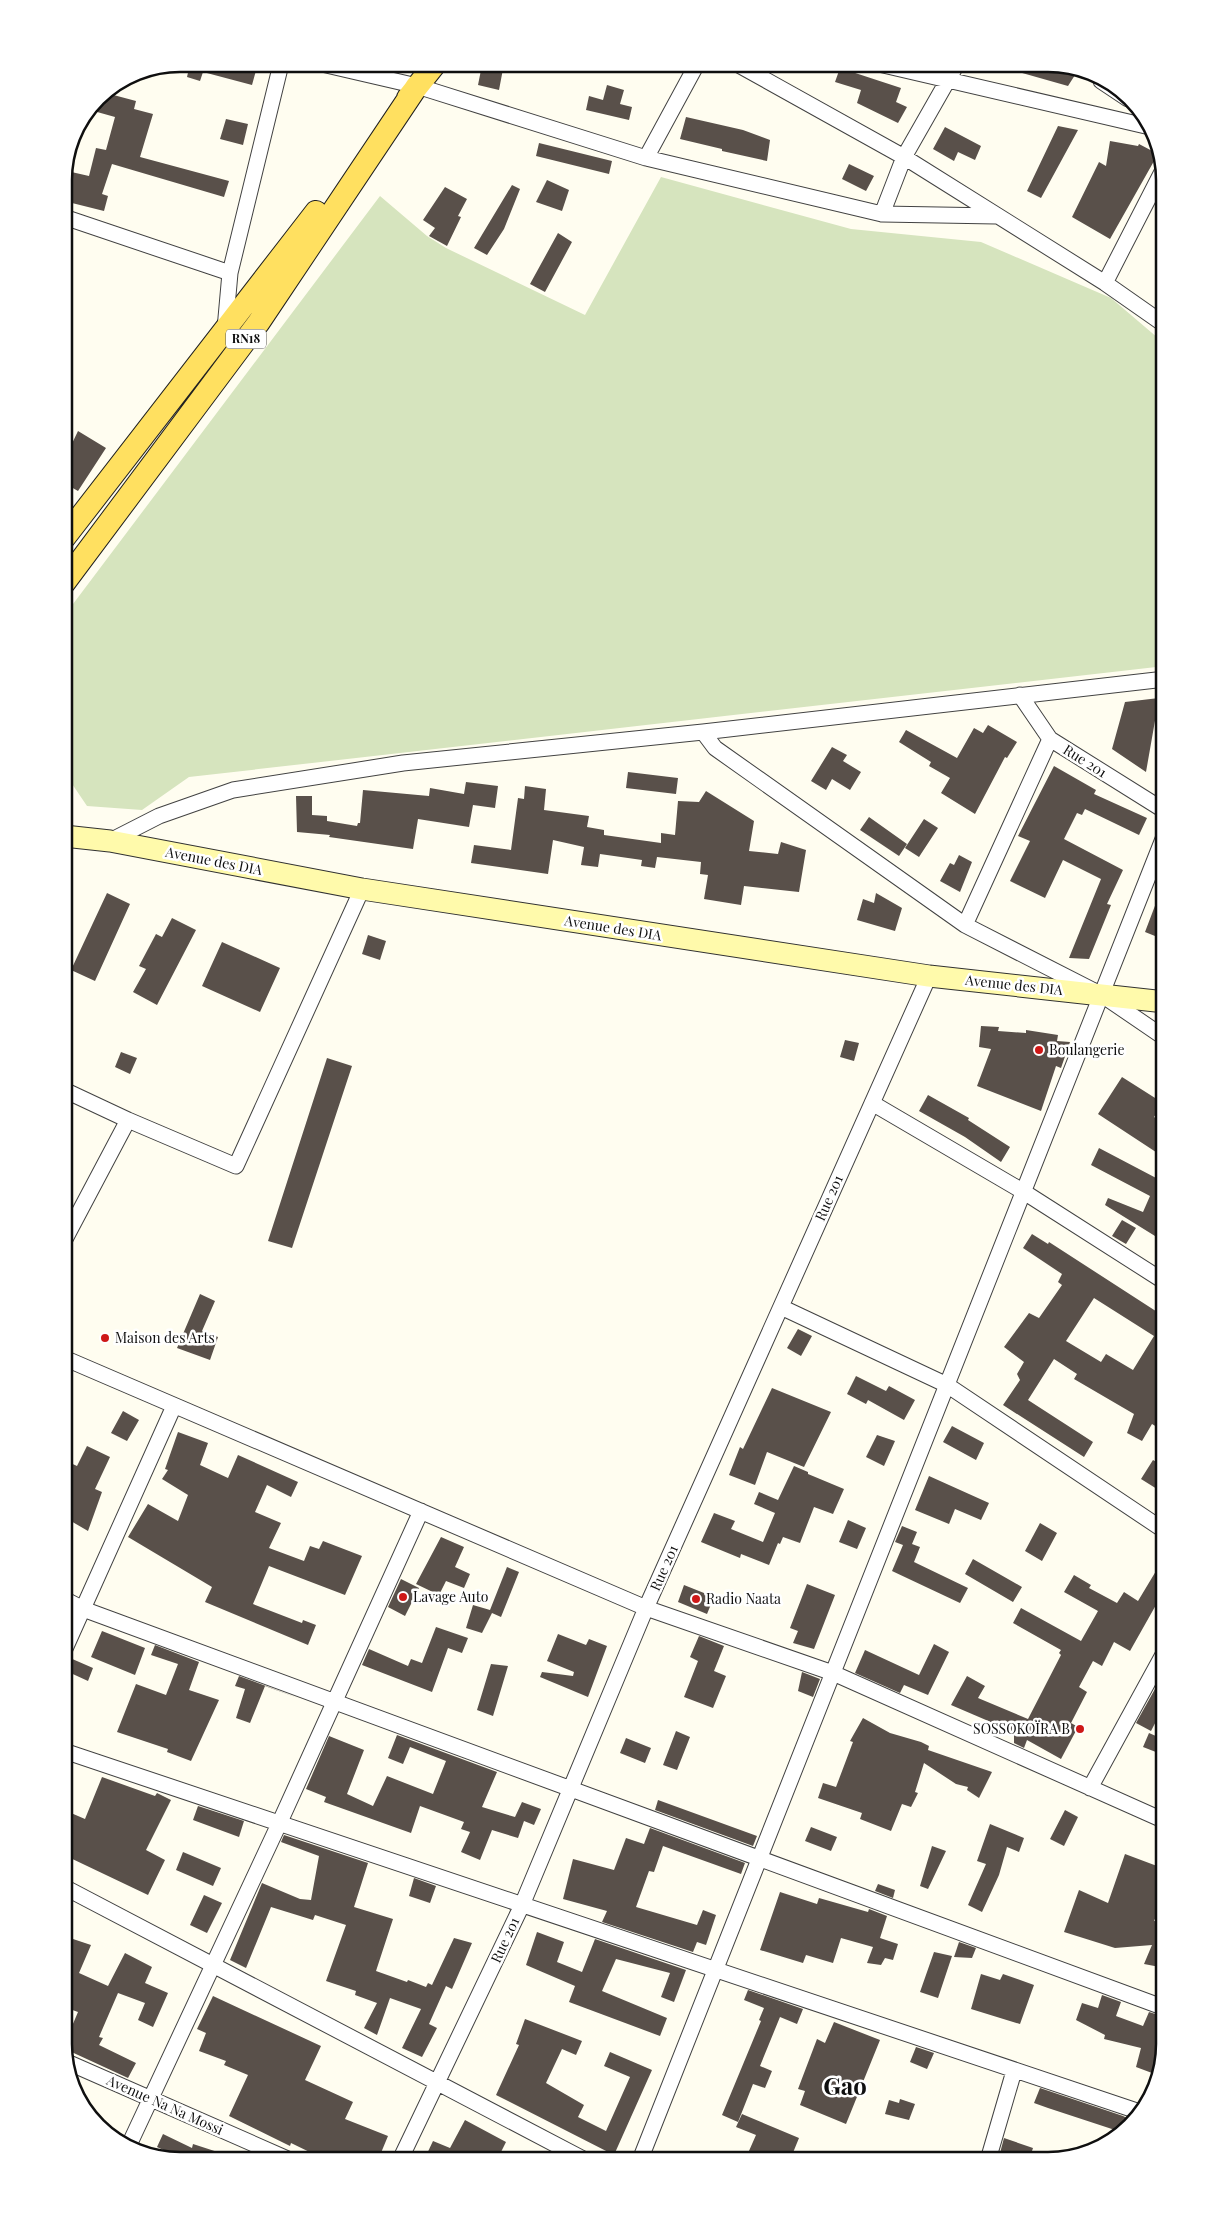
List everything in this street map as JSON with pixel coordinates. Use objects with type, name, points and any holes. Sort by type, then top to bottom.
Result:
[{"type":"main road","name":"RN18","points":[[73,520],[428,73]]},
{"type":"main road","name":"RN18","points":[[73,570],[259,322],[417,86]]},
{"type":"street","points":[[224,331],[230,273],[279,73]]},
{"type":"street","points":[[361,73],[417,86],[646,158],[882,214],[996,216]]},
{"type":"street","points":[[646,158],[693,73]]},
{"type":"street","points":[[753,73],[904,157],[1156,318]]},
{"type":"street","points":[[917,73],[1141,125]]},
{"type":"street","points":[[882,214],[904,157],[952,73]]},
{"type":"street","points":[[1104,283],[1156,183]]},
{"type":"street","points":[[73,220],[230,273]]},
{"type":"street","points":[[110,841],[159,816],[233,790],[403,763],[703,732],[1156,680]]},
{"type":"street","name":"Rue 201","points":[[1020,695],[1050,739],[1156,805]]},
{"type":"street","points":[[703,732],[714,748],[966,925],[1102,995],[1156,1032]]},
{"type":"street","points":[[966,925],[1050,739]]},
{"type":"street","name":"Avenue des DIA","points":[[73,837],[110,841],[362,889],[929,976],[1156,1001]]},
{"type":"street","points":[[643,2152],[1156,857]]},
{"type":"street","points":[[73,1094],[236,1166],[362,889]]},
{"type":"street","name":"Rue 201","points":[[404,2151],[522,1905],[646,1608],[929,976]]},
{"type":"street","points":[[872,1103],[1024,1192],[1156,1276]]},
{"type":"street","points":[[73,1224],[128,1120]]},
{"type":"street","points":[[780,1307],[948,1384],[1156,1525]]},
{"type":"street","points":[[73,1362],[646,1608],[833,1673],[1156,1817]]},
{"type":"street","points":[[73,1631],[174,1406]]},
{"type":"street","points":[[132,2139],[279,1824],[421,1511]]},
{"type":"street","points":[[73,1604],[334,1702],[1156,2005]]},
{"type":"street","points":[[1090,1788],[1156,1667]]},
{"type":"street","points":[[73,1754],[1133,2110]]},
{"type":"street","points":[[73,1891],[569,2151]]},
{"type":"street","name":"Avenue Na Na Mossi","points":[[75,2065],[270,2151]]},
{"type":"street","points":[[990,2152],[1014,2070]]},
{"type":"green space","points":[[661,177],[851,229],[981,242],[1111,298],[1156,336],[1156,667],[189,777],[142,810],[87,806],[73,785],[73,604],[380,196],[427,236],[446,248],[585,315]]},
{"type":"building","points":[[188,73],[203,73],[200,81],[187,77]]},
{"type":"building","points":[[207,73],[255,73],[252,85]]},
{"type":"building","points":[[480,73],[502,73],[499,90],[478,85]]},
{"type":"building","points":[[838,73],[855,73],[901,88],[896,102],[907,107],[898,123],[857,103],[861,90],[835,82]]},
{"type":"building","points":[[1022,73],[1055,73],[1074,76],[1068,86]]},
{"type":"building","points":[[607,85],[624,90],[620,104],[632,107],[629,120],[586,110],[589,96],[603,100]]},
{"type":"building","points":[[115,95],[136,101],[134,109],[153,114],[140,157],[229,181],[224,197],[112,164],[102,194],[108,196],[104,211],[73,203],[73,172],[89,176],[96,148],[106,150],[115,117],[97,112]]},
{"type":"building","points":[[686,117],[743,130],[770,140],[767,161],[680,139]]},
{"type":"building","points":[[226,119],[248,124],[243,145],[220,139]]},
{"type":"building","points":[[1058,126],[1078,130],[1041,198],[1027,191]]},
{"type":"building","points":[[945,127],[981,146],[975,160],[958,152],[954,161],[933,149]]},
{"type":"building","points":[[1110,141],[1138,146],[1139,144],[1152,151],[1154,161],[1110,239],[1072,217],[1099,162],[1106,166]]},
{"type":"building","points":[[539,143],[612,161],[609,174],[536,156]]},
{"type":"building","points":[[849,164],[874,176],[866,191],[842,179]]},
{"type":"building","points":[[547,180],[569,190],[562,211],[536,202]]},
{"type":"building","points":[[512,185],[520,189],[504,229],[487,255],[474,248]]},
{"type":"building","points":[[445,187],[467,199],[458,216],[461,217],[447,246],[429,236],[435,228],[423,220]]},
{"type":"building","points":[[558,233],[572,242],[545,292],[530,284]]},
{"type":"building","points":[[78,431],[106,448],[78,491],[73,488],[73,442]]},
{"type":"building","points":[[1156,698],[1156,715],[1146,772],[1112,749],[1125,702]]},
{"type":"building","points":[[988,725],[1017,742],[1007,758],[1005,757],[975,814],[941,793],[950,778],[929,766],[931,762],[899,742],[906,730],[957,758],[974,728],[983,733]]},
{"type":"building","points":[[832,747],[847,755],[843,761],[861,772],[850,790],[832,779],[826,790],[811,781]]},
{"type":"building","points":[[1054,766],[1096,790],[1094,794],[1147,818],[1139,835],[1085,809],[1082,815],[1077,813],[1064,839],[1123,870],[1107,904],[1111,905],[1089,959],[1069,958],[1101,879],[1063,860],[1045,898],[1010,881],[1030,841],[1018,836]]},
{"type":"building","points":[[628,772],[678,778],[676,794],[626,788]]},
{"type":"building","points":[[466,782],[498,786],[495,808],[473,805],[469,827],[418,819],[413,849],[329,837],[330,835],[297,832],[296,796],[312,796],[312,815],[327,816],[327,821],[357,826],[360,823],[363,790],[429,796],[430,788],[464,794]]},
{"type":"building","points":[[525,786],[546,789],[544,810],[589,816],[587,827],[604,830],[604,835],[661,843],[661,833],[675,835],[678,801],[699,802],[706,791],[754,821],[749,851],[778,854],[781,842],[806,850],[799,892],[744,886],[741,905],[704,899],[708,875],[700,874],[701,862],[657,857],[655,868],[641,866],[642,860],[600,854],[598,867],[581,865],[584,847],[553,840],[548,874],[471,863],[474,845],[511,850],[518,798],[524,799]]},
{"type":"building","points":[[869,817],[907,844],[899,856],[860,830]]},
{"type":"building","points":[[924,819],[938,828],[919,857],[905,848]]},
{"type":"building","points":[[959,855],[972,862],[960,892],[940,881],[950,863],[954,865]]},
{"type":"building","points":[[107,893],[130,904],[95,981],[73,971],[73,966]]},
{"type":"building","points":[[876,893],[902,908],[895,931],[857,920],[863,899],[874,903]]},
{"type":"building","points":[[1156,903],[1156,936],[1145,932]]},
{"type":"building","points":[[172,918],[196,930],[157,1005],[133,992],[146,969],[139,966],[156,934],[162,937]]},
{"type":"building","points":[[368,935],[386,941],[380,960],[362,954]]},
{"type":"building","points":[[222,942],[280,968],[260,1012],[202,986]]},
{"type":"building","points":[[981,1026],[999,1027],[998,1031],[1026,1033],[1026,1030],[1058,1035],[1057,1041],[1070,1042],[1061,1068],[1056,1066],[1041,1111],[977,1086],[991,1049],[979,1047]]},
{"type":"building","points":[[845,1040],[859,1043],[854,1061],[840,1057]]},
{"type":"building","points":[[121,1052],[137,1058],[130,1074],[115,1067]]},
{"type":"building","points":[[327,1058],[352,1066],[292,1248],[268,1241]]},
{"type":"building","points":[[1122,1077],[1156,1099],[1156,1114],[1154,1117],[1156,1118],[1156,1152],[1098,1114]]},
{"type":"building","points":[[928,1095],[969,1118],[968,1120],[1010,1147],[1001,1162],[965,1137],[919,1111]]},
{"type":"building","points":[[1099,1148],[1156,1178],[1155,1236],[1105,1205],[1108,1198],[1143,1212],[1150,1196],[1091,1165]]},
{"type":"building","points":[[1122,1220],[1136,1228],[1126,1244],[1112,1236]]},
{"type":"building","points":[[1032,1234],[1048,1244],[1049,1242],[1156,1311],[1156,1426],[1152,1424],[1142,1441],[1127,1433],[1134,1414],[1074,1379],[1077,1374],[1054,1359],[1028,1400],[1093,1442],[1084,1457],[1003,1405],[1020,1380],[1017,1374],[1024,1362],[1004,1347],[1029,1313],[1039,1318],[1062,1285],[1058,1282],[1062,1274],[1023,1248]],"holes":[[[1094,1298],[1154,1336],[1133,1370],[1106,1354],[1101,1362],[1066,1341]]]},
{"type":"building","points":[[200,1294],[215,1301],[202,1331],[218,1337],[210,1360],[177,1348]]},
{"type":"building","points":[[798,1329],[812,1336],[801,1356],[787,1348]]},
{"type":"building","points":[[856,1376],[886,1391],[889,1386],[915,1400],[904,1420],[868,1400],[866,1404],[847,1394]]},
{"type":"building","points":[[772,1388],[831,1412],[804,1467],[767,1452],[755,1485],[729,1475],[740,1447],[743,1449]]},
{"type":"building","points":[[123,1411],[139,1420],[127,1441],[111,1433]]},
{"type":"building","points":[[952,1426],[984,1443],[976,1460],[943,1442]]},
{"type":"building","points":[[178,1432],[208,1443],[200,1465],[228,1478],[238,1455],[298,1482],[291,1497],[267,1485],[255,1512],[281,1523],[269,1548],[304,1561],[310,1546],[319,1549],[323,1541],[362,1556],[345,1595],[269,1566],[253,1604],[302,1623],[303,1620],[316,1625],[308,1645],[205,1602],[212,1587],[128,1537],[148,1504],[178,1521],[188,1495],[162,1479],[168,1470],[165,1469]]},
{"type":"building","points":[[877,1435],[895,1441],[884,1466],[866,1457]]},
{"type":"building","points":[[87,1446],[110,1457],[95,1489],[102,1492],[88,1531],[73,1522],[73,1464],[77,1466]]},
{"type":"building","points":[[1153,1460],[1156,1462],[1156,1488],[1141,1479]]},
{"type":"building","points":[[794,1466],[844,1489],[833,1514],[814,1507],[800,1543],[783,1537],[780,1544],[778,1543],[769,1565],[741,1554],[740,1558],[701,1542],[714,1513],[735,1521],[731,1529],[763,1542],[775,1513],[754,1504],[759,1492],[778,1500]]},
{"type":"building","points":[[929,1476],[989,1503],[981,1520],[955,1509],[949,1524],[915,1510]]},
{"type":"building","points":[[848,1520],[866,1528],[857,1549],[839,1542]]},
{"type":"building","points":[[1040,1523],[1057,1533],[1042,1561],[1025,1551]]},
{"type":"building","points":[[902,1526],[917,1532],[912,1544],[920,1547],[914,1562],[968,1588],[960,1603],[892,1571],[903,1545],[895,1542]]},
{"type":"building","points":[[441,1537],[464,1547],[455,1567],[470,1574],[464,1588],[446,1581],[439,1595],[416,1584]]},
{"type":"building","points":[[973,1559],[1022,1587],[1013,1602],[965,1574]]},
{"type":"building","points":[[507,1567],[519,1572],[501,1617],[492,1613],[482,1633],[466,1628],[473,1605],[490,1610]]},
{"type":"building","points":[[1156,1571],[1156,1605],[1130,1651],[1114,1642],[1102,1666],[1093,1661],[1079,1687],[1087,1692],[1071,1723],[1078,1727],[1061,1759],[1027,1740],[1024,1748],[1014,1743],[1014,1732],[951,1705],[967,1676],[985,1686],[978,1698],[1028,1719],[1061,1655],[1059,1653],[1061,1650],[1013,1623],[1021,1608],[1081,1641],[1098,1611],[1064,1592],[1074,1575],[1091,1585],[1089,1588],[1117,1603],[1124,1592],[1138,1601]]},
{"type":"building","name":"Lavage Auto","points":[[401,1579],[419,1588],[405,1616],[388,1607]]},
{"type":"building","points":[[807,1584],[835,1595],[814,1649],[793,1643],[798,1631],[790,1628]]},
{"type":"building","name":"Radio Naata","points":[[684,1585],[714,1597],[707,1614],[678,1602]]},
{"type":"building","points":[[436,1627],[468,1638],[462,1653],[448,1648],[432,1692],[362,1665],[369,1649],[408,1666],[411,1659],[422,1663]]},
{"type":"building","points":[[102,1631],[145,1648],[135,1675],[91,1657]]},
{"type":"building","points":[[558,1634],[586,1645],[589,1639],[607,1646],[588,1697],[540,1677],[542,1672],[573,1676],[574,1672],[547,1661]]},
{"type":"building","points":[[699,1636],[724,1646],[714,1671],[726,1676],[713,1708],[684,1697],[698,1661],[690,1657]]},
{"type":"building","points":[[934,1644],[949,1652],[928,1695],[904,1685],[900,1693],[855,1673],[865,1650],[919,1675]]},
{"type":"building","points":[[155,1645],[199,1662],[189,1690],[219,1700],[191,1761],[167,1752],[168,1749],[117,1732],[136,1684],[166,1695],[178,1664],[151,1655]]},
{"type":"building","points":[[73,1659],[93,1668],[88,1681],[73,1674]]},
{"type":"building","points":[[491,1664],[508,1666],[493,1716],[477,1710]]},
{"type":"building","points":[[802,1672],[820,1679],[813,1697],[798,1691]]},
{"type":"building","points":[[239,1676],[298,1698],[265,1686],[250,1723],[236,1718],[245,1689],[235,1686]]},
{"type":"building","points":[[1156,1687],[1156,1721],[1151,1731],[1136,1723]]},
{"type":"building","points":[[863,1718],[890,1733],[921,1742],[929,1746],[928,1750],[992,1772],[979,1798],[967,1790],[968,1787],[956,1784],[924,1763],[915,1792],[918,1793],[911,1807],[902,1804],[891,1831],[860,1819],[862,1813],[818,1798],[823,1783],[836,1787],[853,1742],[850,1741]]},
{"type":"building","points":[[676,1731],[690,1737],[677,1770],[663,1765]]},
{"type":"building","points":[[1149,1733],[1156,1736],[1156,1752],[1143,1747]]},
{"type":"building","points":[[397,1735],[497,1772],[482,1807],[515,1817],[522,1802],[541,1809],[534,1825],[524,1821],[518,1838],[492,1830],[480,1860],[461,1852],[470,1832],[461,1829],[464,1822],[420,1806],[411,1833],[324,1802],[326,1797],[306,1789],[329,1736],[364,1750],[347,1794],[373,1806],[387,1776],[433,1794],[446,1761],[410,1747],[403,1764],[388,1758]]},
{"type":"building","points":[[626,1738],[651,1748],[645,1763],[620,1753]]},
{"type":"building","points":[[102,1777],[155,1796],[157,1793],[171,1800],[146,1850],[165,1860],[148,1895],[73,1859],[73,1814],[85,1819]]},
{"type":"building","points":[[658,1800],[757,1836],[753,1846],[655,1810]]},
{"type":"building","points":[[198,1806],[244,1821],[239,1837],[193,1820]]},
{"type":"building","points":[[1065,1810],[1078,1817],[1064,1846],[1050,1839]]},
{"type":"building","points":[[990,1824],[1024,1838],[1019,1852],[1007,1847],[999,1875],[982,1912],[968,1905],[986,1864],[977,1861]]},
{"type":"building","points":[[811,1827],[837,1837],[831,1851],[805,1841]]},
{"type":"building","points":[[650,1828],[745,1863],[741,1874],[663,1846],[654,1872],[649,1871],[636,1907],[697,1925],[703,1910],[716,1915],[706,1945],[697,1942],[693,1952],[602,1922],[607,1911],[563,1899],[573,1859],[614,1870],[626,1838],[644,1844]]},
{"type":"building","points":[[284,1835],[368,1863],[354,1907],[393,1919],[376,1971],[426,1987],[428,1983],[432,1985],[454,1938],[472,1943],[452,1989],[446,1986],[429,2024],[437,2028],[422,2057],[402,2048],[421,2009],[390,1998],[377,2035],[364,2028],[377,2003],[355,1995],[356,1991],[326,1981],[346,1925],[315,1915],[313,1920],[271,1907],[246,1968],[230,1960],[262,1883],[300,1899],[311,1900],[319,1856],[281,1842]]},
{"type":"building","points":[[932,1846],[946,1851],[928,1889],[920,1886]]},
{"type":"building","points":[[183,1852],[221,1868],[213,1886],[176,1870]]},
{"type":"building","points":[[1125,1854],[1156,1866],[1156,1916],[1154,1921],[1156,1921],[1156,1966],[1144,1964],[1152,1945],[1115,1948],[1064,1932],[1079,1890],[1108,1903]]},
{"type":"building","points":[[414,1878],[436,1886],[430,1903],[409,1896]]},
{"type":"building","points":[[878,1884],[895,1890],[893,1898],[875,1891]]},
{"type":"building","points":[[780,1892],[817,1904],[819,1898],[868,1912],[869,1909],[887,1916],[880,1938],[898,1944],[893,1960],[885,1958],[881,1965],[867,1963],[873,1947],[841,1938],[833,1963],[806,1955],[803,1963],[760,1950]]},
{"type":"building","points":[[204,1895],[222,1903],[207,1933],[190,1925]]},
{"type":"building","points":[[537,1932],[564,1942],[557,1962],[582,1972],[595,1939],[686,1970],[674,2002],[661,1997],[670,1973],[616,1959],[602,1991],[667,2018],[660,2036],[569,2002],[575,1986],[526,1965]]},
{"type":"building","points":[[73,1939],[91,1945],[79,1973],[108,1986],[125,1953],[152,1967],[145,1983],[168,1993],[153,2027],[138,2020],[145,2003],[118,1993],[99,2037],[103,2038],[99,2045],[136,2063],[128,2078],[73,2053],[73,2024],[78,2012],[73,2010]]},
{"type":"building","points":[[959,1942],[976,1948],[972,1958],[954,1957]]},
{"type":"building","points":[[934,1952],[952,1956],[938,1998],[920,1992]]},
{"type":"building","points":[[981,1974],[1000,1980],[1003,1974],[1034,1985],[1020,2024],[971,2009]]},
{"type":"building","points":[[748,1990],[803,2009],[797,2024],[780,2017],[760,2066],[772,2071],[765,2088],[753,2084],[738,2122],[722,2115],[761,2021],[759,2020],[764,2008],[744,2000]]},
{"type":"building","points":[[1102,1995],[1121,2002],[1116,2016],[1143,2026],[1149,2012],[1156,2014],[1156,2057],[1152,2073],[1136,2067],[1141,2048],[1104,2039],[1105,2035],[1076,2020],[1082,2003],[1098,2008]]},
{"type":"building","points":[[213,1996],[321,2046],[305,2080],[353,2102],[345,2119],[388,2136],[382,2151],[308,2151],[291,2143],[290,2146],[229,2116],[248,2075],[224,2065],[226,2061],[199,2051],[206,2033],[197,2029]]},
{"type":"building","points":[[525,2019],[582,2041],[576,2055],[562,2049],[546,2083],[584,2105],[578,2117],[606,2131],[630,2077],[604,2066],[610,2052],[652,2070],[616,2152],[607,2151],[496,2095],[519,2045],[516,2044]]},
{"type":"building","points":[[834,2022],[880,2040],[846,2124],[800,2105],[805,2091],[798,2089],[817,2039],[825,2043]]},
{"type":"building","points":[[916,2047],[934,2053],[927,2069],[910,2062]]},
{"type":"building","points":[[1040,2088],[1127,2118],[1113,2129],[1034,2103]]},
{"type":"building","points":[[900,2099],[915,2104],[909,2120],[885,2114],[889,2100],[899,2103]]},
{"type":"building","points":[[742,2114],[799,2138],[793,2152],[749,2152],[756,2135],[736,2127]]},
{"type":"building","points":[[465,2120],[506,2142],[501,2151],[428,2151],[433,2141],[450,2148]]},
{"type":"building","points":[[163,2134],[192,2148],[193,2144],[215,2151],[174,2151],[157,2147]]},
{"type":"building","points":[[1004,2138],[1033,2148],[1032,2152],[1000,2152]]},
{"type":"place","name":"Boulangerie","points":[[1039,1050]]},
{"type":"place","name":"Maison des Arts","points":[[105,1338]]},
{"type":"place","name":"Lavage Auto","points":[[403,1597]]},
{"type":"place","name":"Radio Naata","points":[[696,1599]]},
{"type":"place","name":"SOSSOKOÏRA B","points":[[1080,1729]]},
{"type":"district","name":"Gao","points":[[845,2087]]}]
